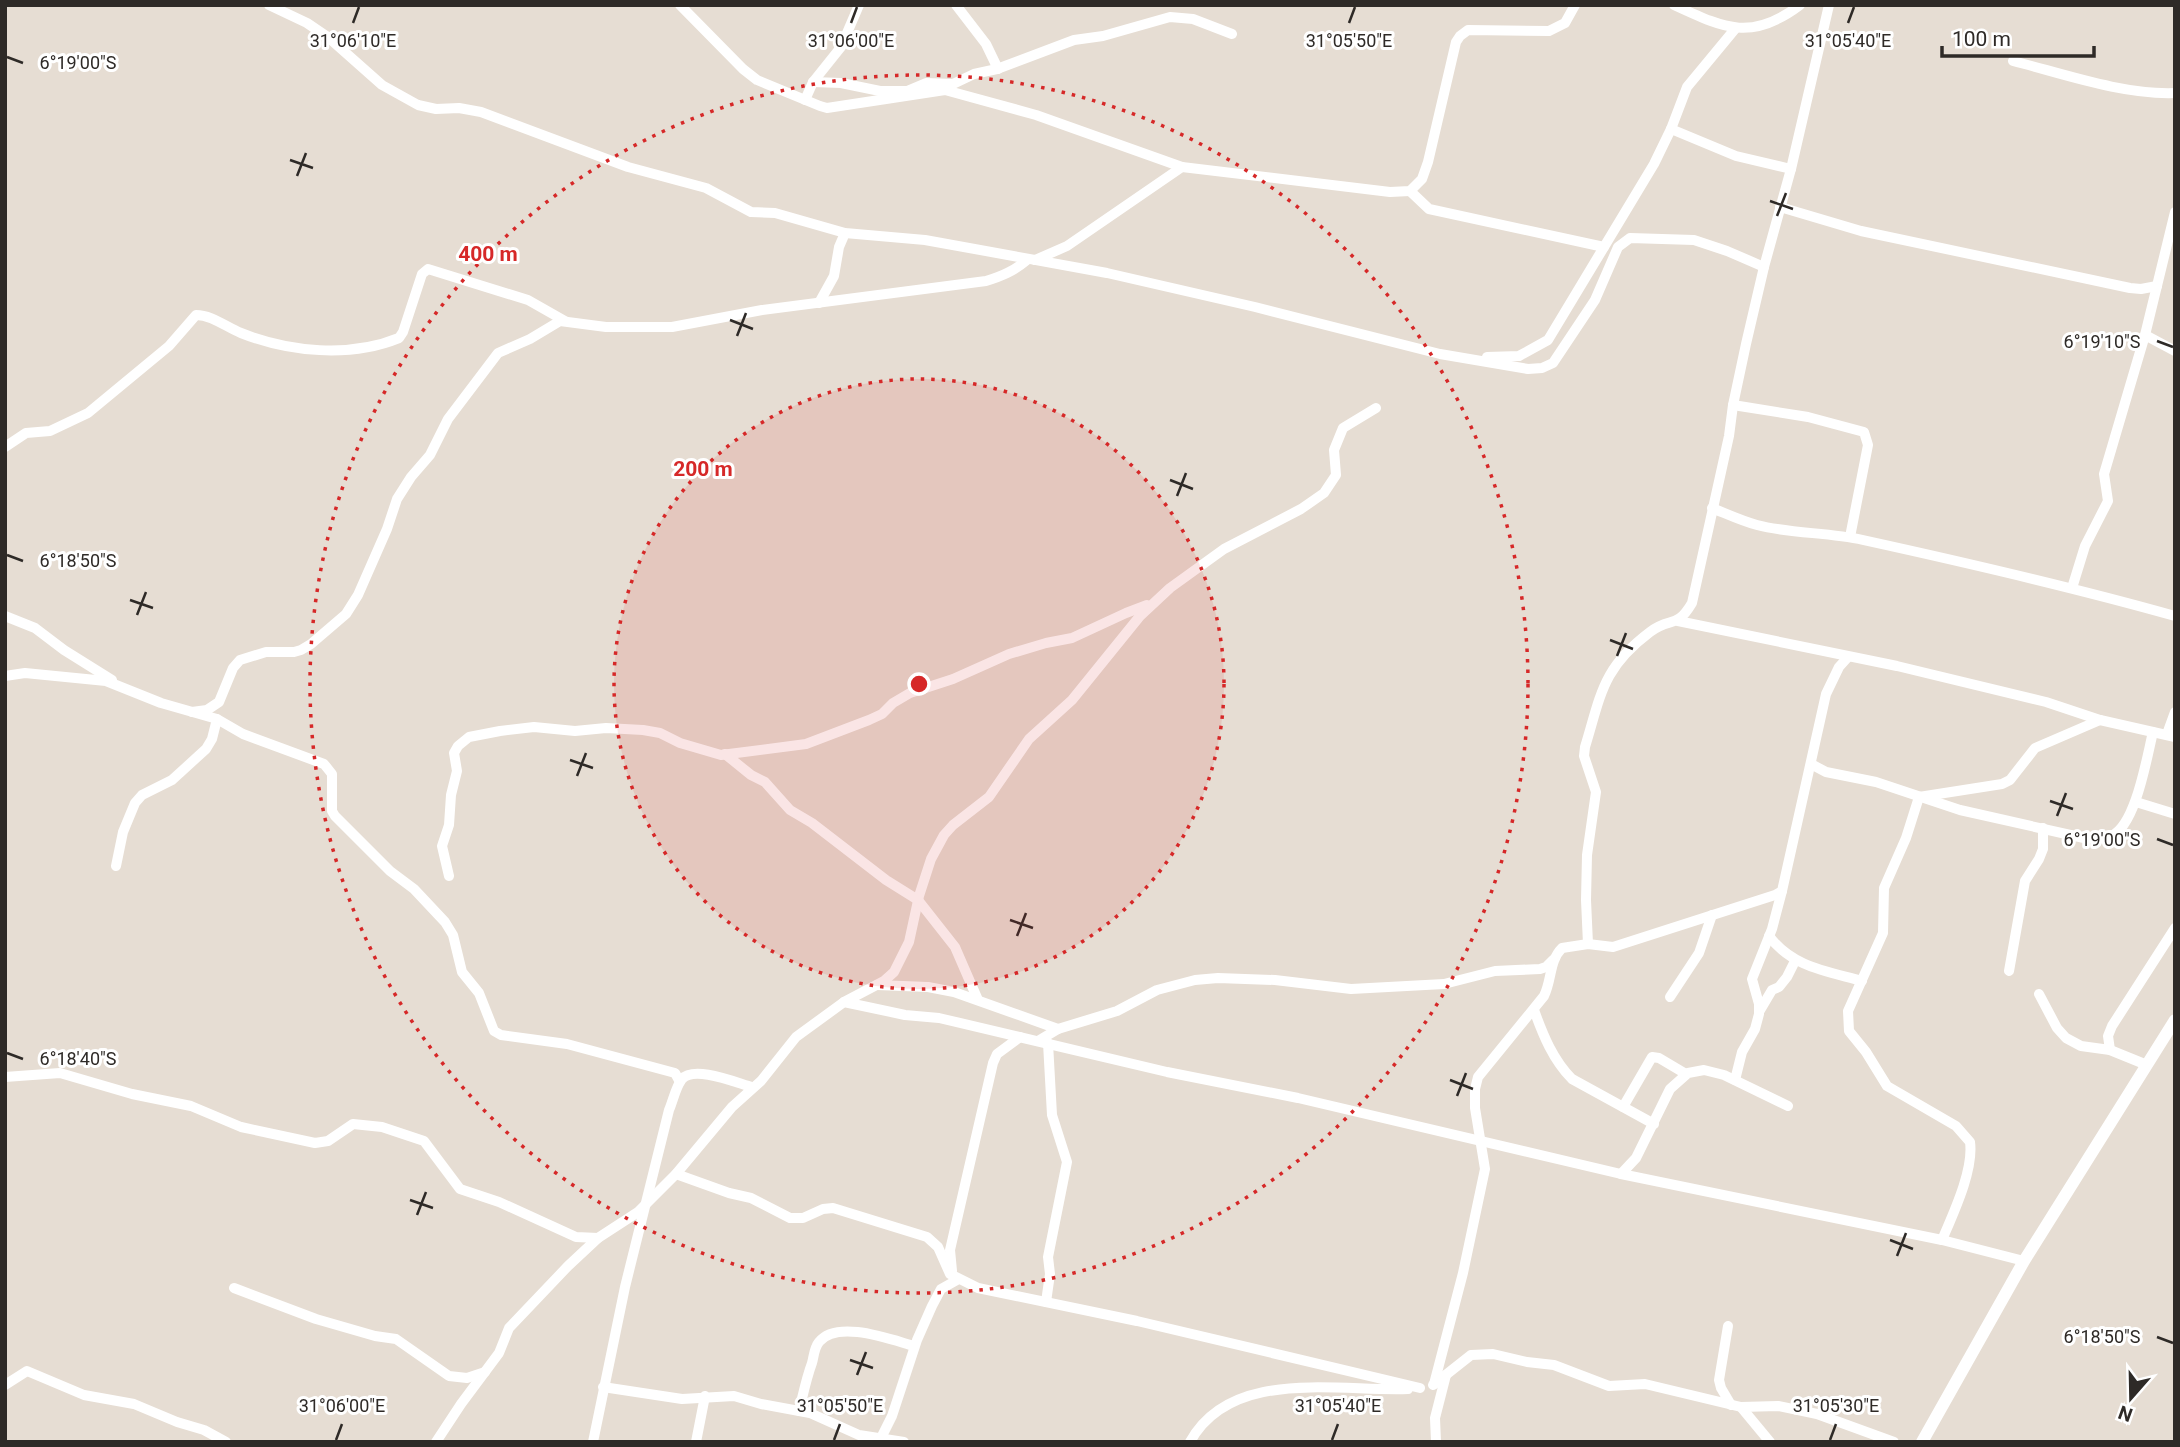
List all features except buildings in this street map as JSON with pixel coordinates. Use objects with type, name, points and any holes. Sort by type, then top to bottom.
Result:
[{"type":"street","points":[[269,5],[307,23],[329,38],[382,85],[418,105],[436,109],[459,107],[481,112],[628,167],[706,188],[751,212],[775,213],[845,233],[925,240],[1107,273],[1255,307],[1440,355],[1528,369],[1542,368],[1553,363],[1595,300],[1618,247],[1630,238],[1694,240],[1764,267]]},
{"type":"street","points":[[680,5],[757,80],[827,108],[945,90],[1035,114],[1182,167],[1390,192],[1410,191],[1422,179],[1456,42],[1460,36],[1468,30],[1549,31],[1565,23],[1575,5]]},
{"type":"street","points":[[805,100],[813,82],[841,47],[859,5]]},
{"type":"street","points":[[956,5],[986,44],[998,69]]},
{"type":"street","points":[[1674,5],[1735,29],[1764,26],[1786,16],[1800,5]]},
{"type":"street","points":[[1701,625],[1693,613],[1692,603],[1764,267],[1791,169],[1829,5]]},
{"type":"street","points":[[813,82],[841,83],[880,91],[907,91],[926,83],[953,84],[974,74],[998,69],[1074,40],[1103,36],[1170,17],[1193,19],[1232,34]]},
{"type":"street","points":[[1440,355],[1507,358],[1528,353],[1548,340],[1654,164],[1671,129],[1686,87],[1735,29]]},
{"type":"street","points":[[2013,61],[2121,88],[2175,93]]},
{"type":"street","points":[[1671,129],[1735,156],[1791,169]]},
{"type":"street","points":[[192,712],[207,710],[219,702],[233,668],[240,660],[265,652],[301,650],[339,622],[358,596],[397,499],[430,455],[448,419],[498,353],[530,339],[556,322],[606,327],[672,327],[762,310],[986,281],[1002,276],[1029,260],[1067,246],[1182,167]]},
{"type":"street","points":[[1410,191],[1429,209],[1604,247]]},
{"type":"street","points":[[1780,207],[1861,231],[2141,289],[2157,286]]},
{"type":"street","points":[[2072,587],[2085,546],[2108,501],[2104,474],[2145,335],[2175,212]]},
{"type":"street","points":[[819,303],[834,276],[839,247],[845,233]]},
{"type":"street","points":[[5,447],[26,433],[50,431],[88,413],[169,346],[196,315],[216,320],[242,333],[294,346],[329,352],[357,349],[399,338],[422,274],[428,269],[528,300],[565,321]]},
{"type":"street","points":[[2141,289],[2152,305]]},
{"type":"street","points":[[2145,335],[2175,351]]},
{"type":"street","points":[[1733,405],[1808,417],[1864,432],[1868,445],[1850,537]]},
{"type":"street","points":[[436,1442],[499,1353],[509,1328],[598,1238],[628,1220],[677,1174],[732,1107],[761,1081],[796,1037],[844,1002],[894,972],[909,942],[931,859],[944,835],[989,797],[1029,739],[1072,700],[1151,604],[1224,549],[1301,509],[1324,493],[1336,475],[1334,450],[1343,428],[1377,408]]},
{"type":"street","points":[[1712,508],[1756,525],[1850,537],[2034,581],[2072,587],[2175,616]]},
{"type":"street","points":[[1588,944],[1587,855],[1596,792],[1584,756],[1602,688],[1630,647],[1653,629],[1683,618],[1692,603]]},
{"type":"street","points":[[449,876],[442,846],[449,825],[451,795],[457,771],[454,753],[457,746],[469,737],[534,727],[575,731],[606,728],[660,733],[680,743],[725,754],[806,744],[882,714],[893,703],[910,693],[953,679],[1009,654],[1072,638],[1151,604]]},
{"type":"street","points":[[5,616],[35,628],[127,691]]},
{"type":"street","points":[[1678,621],[1897,666],[2046,702],[2100,720],[2153,732],[2171,735],[2175,712]]},
{"type":"street","points":[[1759,1012],[1752,979],[1769,936],[1782,891],[1826,694],[1847,657]]},
{"type":"street","points":[[5,676],[25,673],[106,681],[127,691],[216,719],[243,734],[324,764],[332,774],[332,811],[335,816],[390,870],[414,889],[445,922],[453,935],[461,972],[479,993],[494,1031],[501,1035],[567,1044],[675,1073],[681,1082]]},
{"type":"street","points":[[116,866],[123,832],[135,803],[142,795],[172,780],[206,749],[212,739],[216,719]]},
{"type":"street","points":[[1919,797],[2003,784],[2010,780],[2035,748],[2100,720]]},
{"type":"street","points":[[1811,764],[1826,772],[1876,782],[1960,810],[2084,838],[2102,839],[2114,836],[2136,802],[2153,732]]},
{"type":"street","points":[[725,754],[751,775],[765,782],[790,810],[918,900],[955,947],[978,1000]]},
{"type":"street","points":[[1919,797],[1906,838],[1884,888],[1883,933],[1848,1012],[1849,1031],[1887,1086],[1956,1126],[1970,1142],[1960,1195],[1942,1240]]},
{"type":"street","points":[[2136,802],[2175,814]]},
{"type":"street","points":[[2009,971],[2025,881],[2043,849],[2043,828]]},
{"type":"street","points":[[1434,1384],[1485,1168],[1475,1108],[1478,1077],[1534,1010],[1548,986],[1558,952],[1565,947],[1588,944],[1613,947],[1782,891]]},
{"type":"street","points":[[1670,997],[1699,953],[1712,915]]},
{"type":"street","points":[[2110,1050],[2108,1036],[2112,1026],[2175,928]]},
{"type":"street","points":[[1769,936],[1778,949],[1795,961],[1862,981]]},
{"type":"street","points":[[1043,1042],[1058,1029],[1117,1011],[1157,990],[1195,980],[1275,980],[1351,989],[1444,984],[1495,971],[1539,969],[1554,960]]},
{"type":"street","points":[[1735,1080],[1742,1052],[1755,1029],[1759,1012],[1772,990],[1779,987],[1787,977],[1795,961]]},
{"type":"street","points":[[876,985],[943,989],[1058,1029]]},
{"type":"street","points":[[2039,994],[2057,1028],[2066,1038],[2081,1046],[2110,1050],[2147,1065]]},
{"type":"street","points":[[844,1002],[905,1015],[939,1018],[1622,1174],[1942,1240],[2024,1261]]},
{"type":"street","points":[[1534,1010],[1541,1030],[1562,1069],[1572,1079],[1654,1124]]},
{"type":"street","points":[[1922,1442],[2024,1261],[2175,1020]]},
{"type":"street","points":[[955,1278],[950,1250],[993,1063],[997,1054],[1020,1037]]},
{"type":"street","points":[[1043,1042],[1052,1115],[1068,1162],[1048,1257],[1050,1274],[1046,1302]]},
{"type":"street","points":[[1623,1107],[1651,1057],[1659,1058],[1686,1074]]},
{"type":"street","points":[[1622,1174],[1636,1158],[1670,1089],[1686,1074],[1704,1070],[1735,1080],[1788,1105]]},
{"type":"street","points":[[5,1077],[60,1073],[132,1094],[191,1106],[241,1127],[315,1143],[328,1141],[353,1124],[382,1127],[424,1141],[460,1189],[499,1202],[568,1231],[576,1237],[598,1238]]},
{"type":"street","points":[[593,1442],[603,1387],[647,1201],[670,1110],[681,1082],[687,1075],[704,1073],[752,1087]]},
{"type":"street","points":[[677,1174],[758,1201],[790,1218],[803,1218],[833,1208],[927,1237],[934,1241],[944,1264],[955,1278],[978,1288],[1355,1371],[1420,1388]]},
{"type":"street","points":[[881,1438],[914,1346],[941,1289],[955,1278]]},
{"type":"street","points":[[234,1288],[316,1319],[391,1338],[449,1376],[467,1378],[486,1372]]},
{"type":"street","points":[[1728,1326],[1719,1380],[1721,1388],[1770,1442]]},
{"type":"street","points":[[799,1411],[807,1372],[816,1348],[824,1337],[842,1332],[870,1333],[914,1346]]},
{"type":"street","points":[[1190,1442],[1218,1411],[1244,1398],[1275,1389],[1420,1388],[1434,1384],[1471,1355],[1493,1354],[1527,1363],[1554,1365],[1609,1386],[1645,1384],[1736,1406],[1778,1406],[1804,1411],[1894,1442]]},
{"type":"street","points":[[5,1385],[27,1371],[95,1398],[134,1404],[204,1430],[226,1442]]},
{"type":"street","points":[[1436,1442],[1435,1418],[1446,1375]]},
{"type":"street","points":[[603,1387],[682,1399],[734,1396],[822,1418],[859,1435],[904,1442]]},
{"type":"street","points":[[696,1442],[705,1396]]}]
